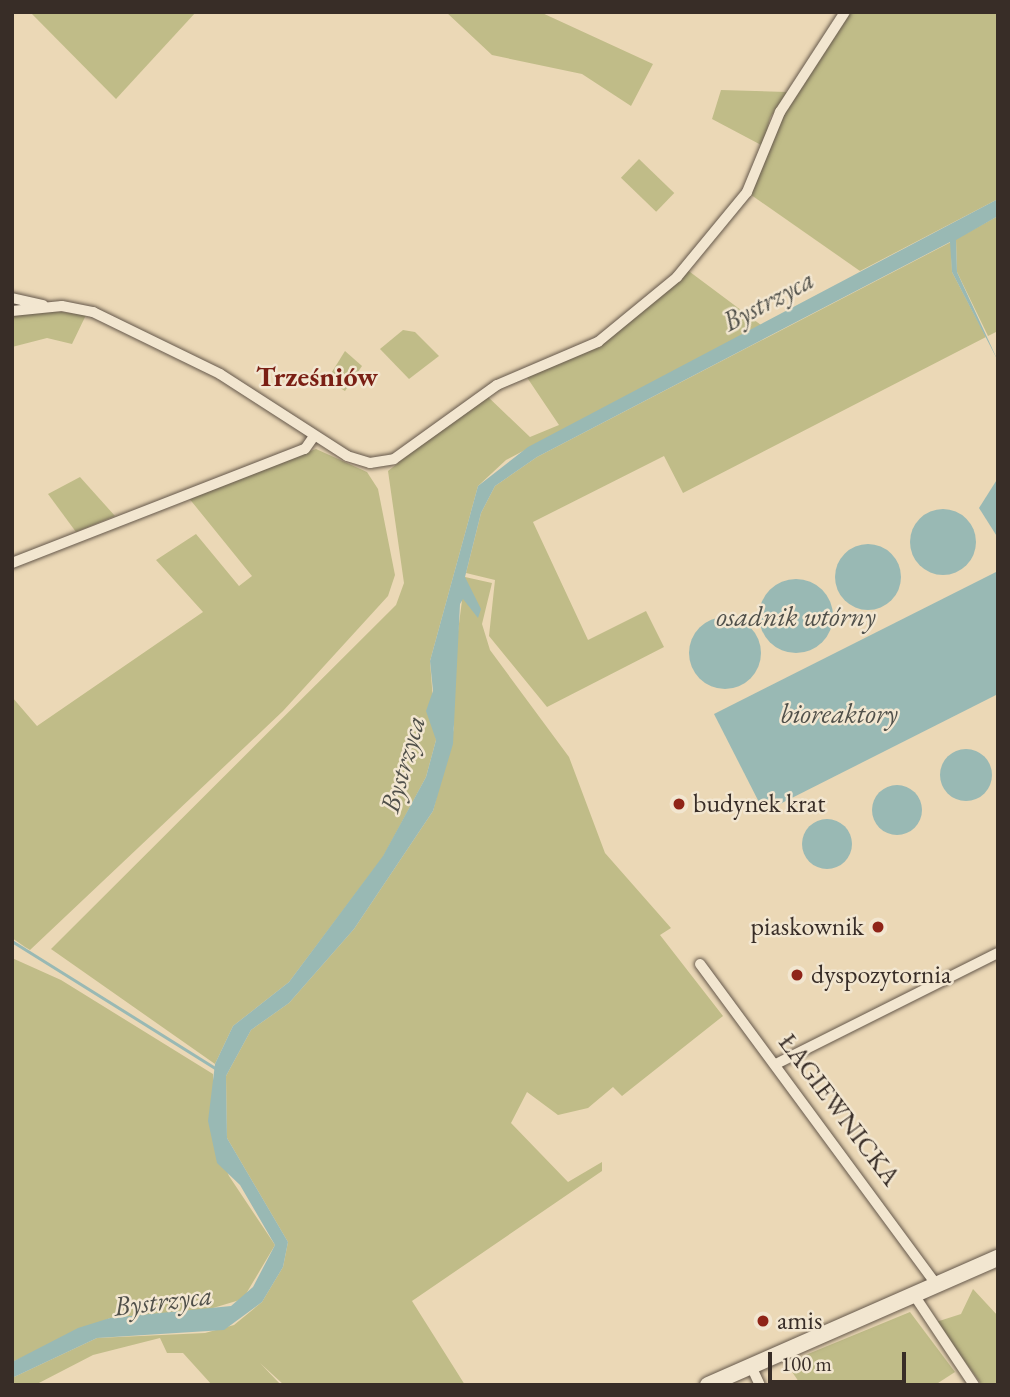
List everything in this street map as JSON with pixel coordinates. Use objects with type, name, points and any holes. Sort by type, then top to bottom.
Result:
[{"type":"main road","points":[[708,1385],[998,1258]]},
{"type":"street","points":[[12,311],[44,307],[88,310],[166,346],[361,462],[394,459],[497,385],[579,353],[613,330],[693,261],[747,192],[780,112],[845,12]]},
{"type":"street","points":[[12,298],[44,307]]},
{"type":"street","points":[[12,563],[305,449],[314,436]]},
{"type":"street","points":[[776,1064],[998,953]]},
{"type":"street","name":"ŁAGIEWNICKA","points":[[700,964],[937,1285]]},
{"type":"street","points":[[914,1296],[974,1385]]},
{"type":"street","points":[[751,1366],[760,1385]]},
{"type":"shaded area","points":[[30,12],[196,12],[116,99]]},
{"type":"shaded area","points":[[446,12],[540,12],[653,64],[631,106],[582,74],[492,55]]},
{"type":"shaded area","points":[[848,12],[998,12],[998,199],[860,271],[747,192],[769,137]]},
{"type":"shaded area","points":[[721,90],[787,92],[770,118],[763,146],[712,119]]},
{"type":"shaded area","points":[[639,159],[674,193],[656,212],[621,178]]},
{"type":"shaded area","points":[[998,216],[998,331],[988,336],[957,272],[956,239]]},
{"type":"shaded area","points":[[951,242],[952,272],[986,337],[683,493],[664,456],[533,522],[588,640],[646,611],[664,647],[547,707],[489,636],[495,580],[466,573],[481,513],[495,486],[537,457]]},
{"type":"shaded area","points":[[686,269],[761,325],[506,460],[478,486],[430,661],[436,740],[426,777],[383,857],[289,982],[233,1026],[215,1064],[51,949],[396,605],[404,583],[388,471],[485,394],[530,437],[559,425],[526,376],[600,338]]},
{"type":"shaded area","points":[[54,311],[86,315],[72,344],[47,338],[12,347],[12,316]]},
{"type":"shaded area","points":[[403,330],[415,332],[439,356],[409,379],[380,349]]},
{"type":"shaded area","points":[[345,351],[362,366],[345,391],[327,380]]},
{"type":"shaded area","points":[[316,449],[367,472],[378,489],[395,575],[388,596],[283,711],[30,950],[12,938],[12,697],[37,726],[203,612],[156,560],[196,534],[239,586],[252,576],[188,497]]},
{"type":"shaded area","points":[[80,477],[115,516],[76,532],[48,494]]},
{"type":"shaded area","points":[[465,577],[492,583],[482,624],[490,650],[569,757],[605,853],[671,928],[660,935],[723,1016],[622,1096],[613,1087],[588,1108],[558,1115],[527,1092],[511,1123],[568,1182],[602,1162],[602,1171],[412,1301],[465,1385],[284,1385],[260,1363],[281,1385],[212,1385],[183,1353],[167,1353],[160,1338],[93,1355],[35,1385],[12,1385],[12,1378],[97,1338],[205,1333],[234,1325],[262,1302],[283,1267],[288,1242],[227,1138],[226,1076],[251,1030],[289,1003],[354,929],[433,811],[454,728],[452,678]]},
{"type":"shaded area","points":[[12,958],[61,980],[213,1074],[213,1139],[229,1176],[275,1245],[243,1299],[193,1314],[110,1318],[12,1362]]},
{"type":"shaded area","points":[[973,1289],[998,1316],[998,1385],[982,1385],[936,1322],[961,1314]]},
{"type":"shaded area","points":[[910,1312],[955,1372],[935,1385],[801,1385],[786,1363]]},
{"type":"water","points":[[998,199],[998,216],[956,240],[957,272],[998,361],[952,272],[950,242],[537,457],[495,486],[481,513],[465,577],[481,609],[478,618],[463,599],[460,604],[453,744],[433,811],[354,929],[289,1003],[251,1030],[226,1076],[227,1138],[288,1242],[283,1267],[262,1302],[224,1330],[97,1338],[12,1378],[12,1362],[78,1328],[110,1318],[231,1306],[253,1287],[275,1245],[240,1185],[217,1163],[208,1121],[215,1064],[233,1026],[289,982],[383,856],[426,777],[436,740],[426,711],[433,691],[430,661],[478,486],[528,447]]},
{"type":"water","points":[[998,478],[998,538],[979,508]]},
{"type":"water","name":"osadnik wtórny","points":[[943,509],[956,512],[966,519],[973,529],[976,542],[973,555],[966,565],[956,572],[943,575],[930,572],[920,565],[913,555],[910,542],[913,529],[920,519],[930,512]]},
{"type":"water","name":"osadnik wtórny","points":[[868,544],[881,547],[891,554],[898,564],[901,577],[898,590],[891,600],[881,607],[868,610],[855,607],[845,600],[838,590],[835,577],[838,564],[845,554],[855,547]]},
{"type":"water","name":"bioreaktory","points":[[998,571],[998,694],[764,812],[714,714]]},
{"type":"water","name":"osadnik wtórny","points":[[796,579],[810,582],[822,590],[830,602],[833,616],[830,630],[822,642],[810,650],[796,653],[782,650],[770,642],[762,630],[759,616],[762,602],[770,590],[782,582]]},
{"type":"water","name":"osadnik wtórny","points":[[732,617],[751,627],[759,639],[759,667],[751,679],[739,687],[718,689],[699,679],[691,667],[689,646],[699,627],[711,619]]},
{"type":"water","points":[[966,749],[985,756],[992,775],[985,794],[966,801],[947,794],[940,775],[947,756]]},
{"type":"water","points":[[897,785],[915,792],[922,810],[915,828],[897,835],[879,828],[872,810],[879,792]]},
{"type":"water","points":[[827,819],[845,826],[852,844],[845,862],[827,869],[809,862],[802,844],[809,826]]},
{"type":"waterway","points":[[12,941],[217,1069]]},
{"type":"place","name":"budynek krat","points":[[679,804]]},
{"type":"place","name":"piaskownik","points":[[878,927]]},
{"type":"place","name":"dyspozytornia","points":[[797,975]]},
{"type":"place","name":"amis","points":[[763,1321]]},
{"type":"district","name":"Trześniów","points":[[317,376]]},
{"type":"water label","name":"Bystrzyca","points":[[768,300]]},
{"type":"water label","name":"Bystrzyca","points":[[402,764]]},
{"type":"water label","name":"Bystrzyca","points":[[163,1300]]}]
